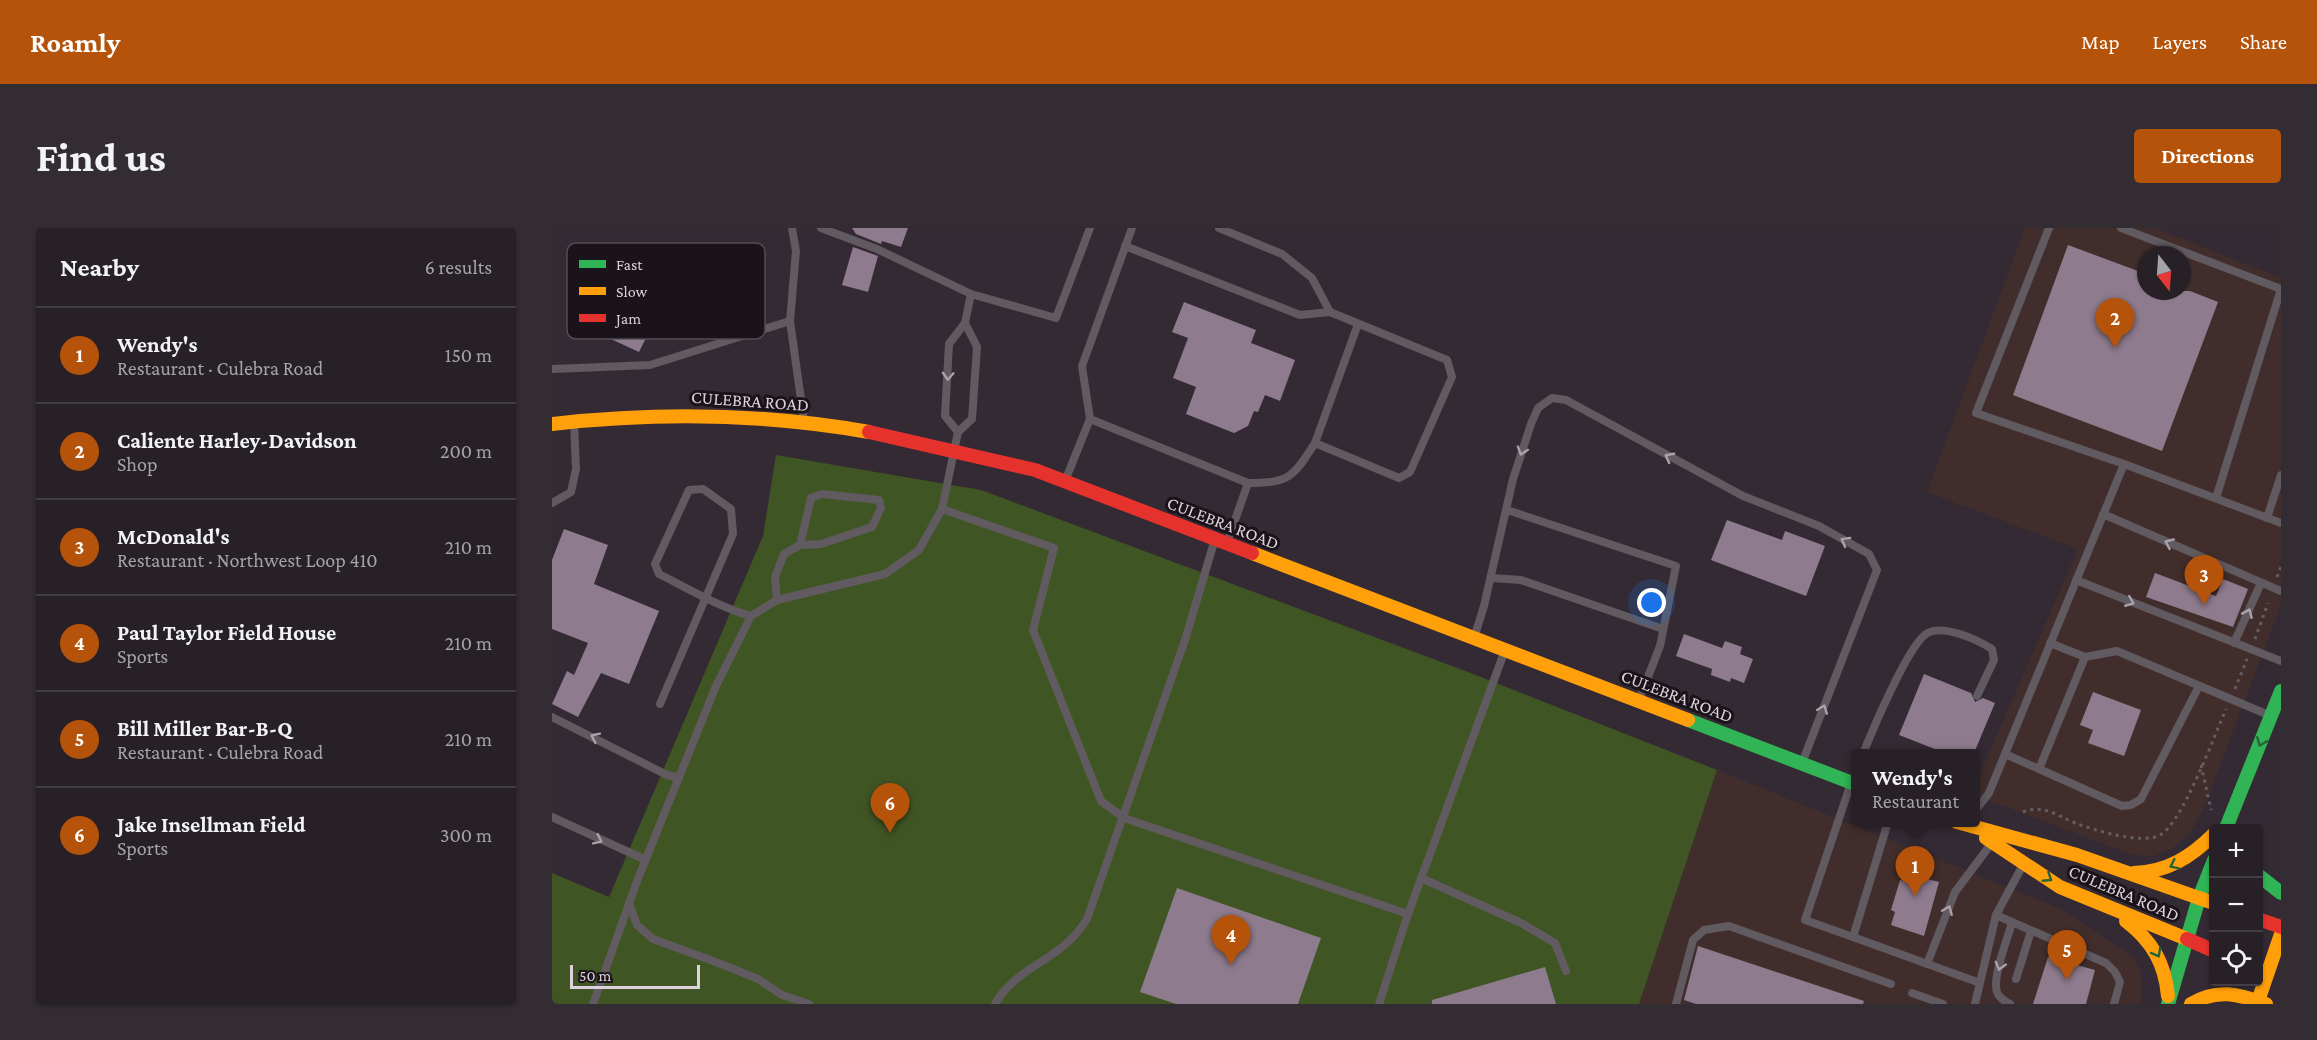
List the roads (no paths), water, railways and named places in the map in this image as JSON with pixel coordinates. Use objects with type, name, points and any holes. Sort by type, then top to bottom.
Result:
[{"type":"main road","name":"CULEBRA ROAD","points":[[552,424],[663,415],[734,415],[804,422],[903,437],[1035,470],[1802,763],[1851,778]]},
{"type":"main road","points":[[2228,824],[2281,691]]},
{"type":"main road","points":[[2241,792],[2243,824]]},
{"type":"main road","points":[[2221,824],[2241,792]]},
{"type":"main road","name":"CULEBRA ROAD","points":[[1968,827],[2060,887],[2096,904],[2209,949]]},
{"type":"main road","name":"CULEBRA ROAD","points":[[1976,827],[2077,855],[2209,901]]},
{"type":"main road","points":[[2125,872],[2143,873],[2167,868],[2192,854],[2209,839]]},
{"type":"main road","points":[[2168,1004],[2199,898],[2209,873]]},
{"type":"main road","points":[[2263,878],[2281,893]]},
{"type":"main road","points":[[2096,904],[2138,930],[2154,947],[2164,969],[2168,1004]]},
{"type":"main road","points":[[2263,920],[2281,927]]},
{"type":"main road","points":[[2257,1004],[2281,934]]},
{"type":"main road","points":[[2263,970],[2281,976]]},
{"type":"main road","points":[[2191,1004],[2209,994],[2224,991],[2266,1004]]},
{"type":"lane","points":[[792,228],[796,251],[790,321],[804,422]]},
{"type":"lane","points":[[821,228],[877,249],[971,294],[1056,318],[1090,228]]},
{"type":"lane","points":[[1065,482],[1090,419],[1082,366],[1132,228]]},
{"type":"lane","points":[[1219,228],[1282,254],[1312,278],[1330,312]]},
{"type":"lane","points":[[2049,228],[1976,413],[2124,464],[2281,523]]},
{"type":"lane","points":[[2121,228],[2281,289],[2216,498]]},
{"type":"lane","points":[[1125,246],[1300,315],[1330,312],[1447,360],[1452,377],[1410,472],[1399,478],[1315,443]]},
{"type":"lane","points":[[958,432],[945,416],[950,344],[965,323],[971,294]]},
{"type":"lane","points":[[765,329],[790,321]]},
{"type":"lane","points":[[593,1004],[629,903],[716,686],[752,616],[777,600],[885,574],[919,550],[942,509],[958,432],[972,419],[977,347],[965,323]]},
{"type":"lane","points":[[1090,419],[1248,483],[1276,483],[1286,479],[1298,469],[1315,443],[1358,324]]},
{"type":"lane","points":[[552,369],[650,365],[733,339]]},
{"type":"lane","points":[[1474,638],[1491,578],[1506,510],[1531,424],[1538,408],[1552,398],[1566,400],[1743,496],[1819,526],[1869,554],[1875,561],[1877,570],[1802,763]]},
{"type":"lane","points":[[552,502],[571,492],[576,469],[574,422]]},
{"type":"lane","points":[[1980,804],[1989,793],[2006,754],[2124,464]]},
{"type":"lane","points":[[2267,518],[2281,475]]},
{"type":"lane","points":[[995,1004],[1001,992],[1015,979],[1063,949],[1078,936],[1097,897],[1221,541],[1248,483]]},
{"type":"lane","points":[[660,704],[706,597],[733,534],[731,509],[704,489],[689,490],[655,564],[659,574],[706,597],[752,616]]},
{"type":"lane","points":[[777,600],[775,577],[784,554],[800,545],[821,544],[872,527],[881,508],[879,500],[822,494],[811,498],[800,545]]},
{"type":"lane","points":[[942,509],[1054,548],[1033,630],[1101,801],[1124,818],[1408,914]]},
{"type":"lane","points":[[1506,510],[1676,566],[1660,646],[1639,701]]},
{"type":"lane","points":[[2103,514],[2281,591]]},
{"type":"lane","points":[[1491,578],[1521,580],[1663,629]]},
{"type":"lane","points":[[2076,580],[2281,661]]},
{"type":"lane","points":[[2234,643],[2261,583]]},
{"type":"lane","points":[[1865,749],[1876,719],[1913,650],[1926,634],[1941,630],[1983,643],[1992,649],[1994,660],[1977,696]]},
{"type":"lane","points":[[2050,643],[2085,657],[2117,651],[2271,716]]},
{"type":"lane","points":[[1379,1004],[1408,914],[1505,650]]},
{"type":"lane","points":[[2039,769],[2085,657]]},
{"type":"lane","points":[[2006,754],[2122,806],[2131,805],[2141,799],[2199,686]]},
{"type":"lane","points":[[552,717],[667,775],[679,778]]},
{"type":"lane","points":[[1851,788],[1805,920],[1980,983]]},
{"type":"lane","points":[[552,817],[646,860]]},
{"type":"lane","points":[[1853,937],[1886,827]]},
{"type":"lane","points":[[1927,964],[1955,892],[1992,842]]},
{"type":"lane","points":[[1975,1004],[1996,915],[2024,863]]},
{"type":"lane","points":[[1421,878],[1521,923],[1555,944],[1566,971]]},
{"type":"lane","points":[[629,903],[637,925],[653,939],[740,971],[758,979],[782,995],[809,1004]]},
{"type":"lane","points":[[1996,915],[2106,963],[2115,972],[2120,982],[2114,1004]]},
{"type":"lane","points":[[2010,1004],[2003,1000],[1997,992],[1996,979],[2012,922]]},
{"type":"lane","points":[[1676,1004],[1693,940],[1704,930],[1730,926],[1891,984]]},
{"type":"lane","points":[[2016,979],[2031,931]]},
{"type":"lane","points":[[1912,993],[1943,1004]]},
{"type":"place","name":"Caliente Harley-Davidson","points":[[2115,348]]},
{"type":"place","name":"McDonald's","points":[[2204,605]]},
{"type":"place","name":"Jake Insellman Field","points":[[890,833]]},
{"type":"place","name":"Wendy's","points":[[1915,896]]},
{"type":"place","name":"Paul Taylor Field House","points":[[1231,965]]},
{"type":"place","name":"Bill Miller Bar-B-Q","points":[[2067,980]]}]
